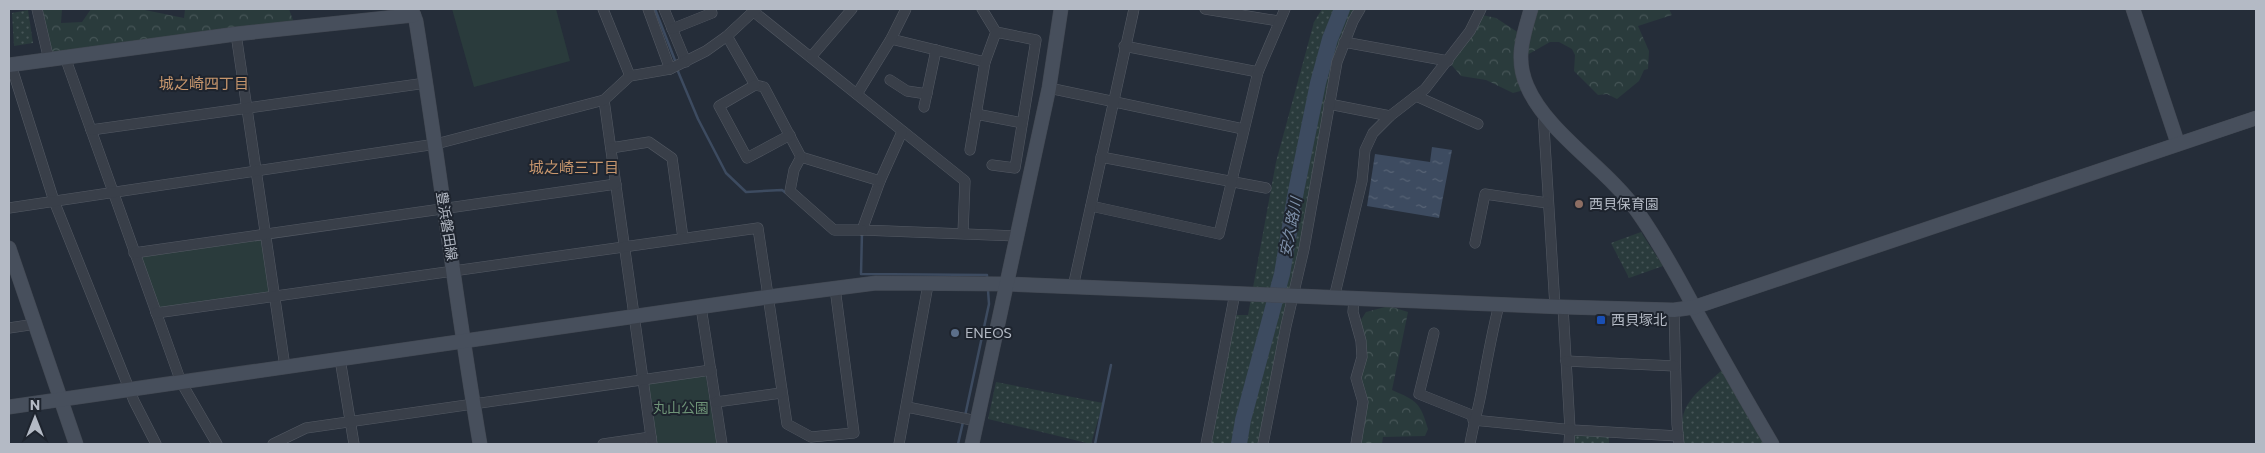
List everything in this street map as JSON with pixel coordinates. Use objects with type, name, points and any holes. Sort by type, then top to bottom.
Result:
[{"type":"street","points":[[37,9],[49,60]]},
{"type":"street","points":[[602,9],[630,76]]},
{"type":"street","points":[[648,9],[670,69]]},
{"type":"street","points":[[664,9],[686,62]]},
{"type":"street","points":[[672,29],[712,13],[710,9]]},
{"type":"street","points":[[810,56],[852,9]]},
{"type":"street","points":[[857,94],[891,39],[906,9]]},
{"type":"street","points":[[982,9],[996,32],[1036,40],[1015,168],[992,165]]},
{"type":"street","points":[[972,444],[1049,88],[1061,9]]},
{"type":"street","points":[[1073,287],[1124,46],[1134,9]]},
{"type":"street","points":[[1205,9],[1278,21]]},
{"type":"street","points":[[1091,206],[1219,234],[1258,72],[1278,21],[1285,9]]},
{"type":"street","points":[[1263,444],[1304,249],[1337,62],[1352,21],[1360,9]]},
{"type":"street","points":[[1334,298],[1362,181],[1365,150],[1373,132],[1425,89],[1470,31],[1481,9]]},
{"type":"street","points":[[1531,9],[1521,44],[1520,62],[1528,89],[1552,122],[1625,194],[1638,211],[1681,281],[1772,444]]},
{"type":"street","points":[[2133,9],[2178,144]]},
{"type":"street","points":[[9,208],[436,144],[604,100],[630,76],[670,69],[706,51],[727,36],[755,10],[902,132],[965,180],[963,233]]},
{"type":"street","points":[[156,444],[129,389],[54,201],[10,65],[413,12]]},
{"type":"street","name":"豊浜磐田線","points":[[413,12],[436,144],[463,341],[480,444]]},
{"type":"street","points":[[970,150],[985,62],[996,32]]},
{"type":"street","points":[[236,34],[285,366]]},
{"type":"street","points":[[727,36],[755,85]]},
{"type":"street","points":[[891,39],[985,62]]},
{"type":"street","points":[[1344,42],[1448,61]]},
{"type":"street","points":[[1124,46],[1258,72]]},
{"type":"street","points":[[924,107],[936,50]]},
{"type":"street","points":[[64,57],[181,382],[217,444]]},
{"type":"street","points":[[890,80],[907,91],[927,94]]},
{"type":"street","points":[[90,130],[426,83]]},
{"type":"street","points":[[790,135],[746,158],[719,106],[755,85],[764,87],[790,135],[801,156],[880,181]]},
{"type":"street","points":[[1049,88],[1243,129]]},
{"type":"street","points":[[1416,96],[1478,124]]},
{"type":"street","points":[[603,444],[652,441],[642,382],[636,316],[624,246],[604,100]]},
{"type":"street","points":[[1329,104],[1390,116]]},
{"type":"street","points":[[1543,111],[1547,203],[1566,361],[1570,429],[1569,444]]},
{"type":"street","points":[[976,114],[1022,123]]},
{"type":"street","points":[[9,407],[701,306],[876,283],[928,285],[1007,284],[1499,305],[1674,310],[1695,307],[2256,118]]},
{"type":"street","points":[[862,230],[880,181],[902,132]]},
{"type":"street","points":[[611,148],[649,142],[672,158],[683,238]]},
{"type":"street","points":[[801,156],[794,170],[790,191],[834,230],[1016,236]]},
{"type":"street","points":[[1102,157],[1232,180],[1266,188]]},
{"type":"street","points":[[134,252],[616,184]]},
{"type":"street","points":[[1475,243],[1485,194],[1547,203]]},
{"type":"street","points":[[156,313],[758,228],[787,424],[810,441],[854,433],[836,288]]},
{"type":"street","points":[[9,248],[76,444]]},
{"type":"street","points":[[899,444],[928,285]]},
{"type":"street","points":[[1206,444],[1235,293]]},
{"type":"street","points":[[1354,299],[1353,312],[1361,340],[1362,357],[1356,378],[1363,402],[1356,444]]},
{"type":"street","points":[[1470,444],[1474,418],[1482,390],[1488,346],[1499,305]]},
{"type":"street","points":[[701,306],[722,444]]},
{"type":"street","points":[[1434,333],[1419,394],[1474,418],[1679,440],[1674,310]]},
{"type":"street","points":[[9,328],[36,324]]},
{"type":"street","points":[[340,359],[354,444]]},
{"type":"street","points":[[1566,361],[1675,366]]},
{"type":"street","points":[[273,444],[290,440],[306,428],[642,382],[711,370]]},
{"type":"street","points":[[716,402],[781,393]]},
{"type":"street","points":[[907,407],[977,421]]},
{"type":"green space","points":[[38,9],[62,9],[61,23],[82,22],[91,9],[140,9],[184,18],[185,9],[289,9],[294,23],[57,53],[46,50]]},
{"type":"green space","points":[[452,9],[556,9],[570,61],[474,87]]},
{"type":"green space","points":[[1322,9],[1361,9],[1346,35],[1263,444],[1207,444],[1233,315],[1248,315],[1276,162],[1314,22]]},
{"type":"green space","points":[[1532,9],[1669,9],[1672,15],[1638,26],[1649,51],[1648,69],[1644,70],[1639,81],[1617,99],[1607,94],[1598,95],[1574,71],[1575,55],[1572,49],[1559,42],[1550,42],[1520,59],[1528,89],[1513,93],[1486,80],[1461,76],[1448,61],[1478,14],[1496,18],[1519,33]]},
{"type":"green space","points":[[28,10],[33,43],[14,46],[12,13]]},
{"type":"green space","points":[[1641,232],[1663,266],[1629,278],[1611,243]]},
{"type":"green space","points":[[265,234],[274,293],[156,313],[134,253]]},
{"type":"green space","points":[[1389,306],[1408,312],[1392,390],[1412,400],[1420,408],[1428,429],[1425,436],[1383,437],[1382,444],[1355,444],[1363,402],[1356,378],[1362,357],[1357,326],[1366,312]]},
{"type":"green space","points":[[1722,370],[1765,444],[1683,444],[1682,419],[1685,410],[1696,394]]},
{"type":"green space","name":"丸山公園","points":[[702,375],[706,377],[717,444],[657,444],[647,387],[650,383]]},
{"type":"green space","points":[[996,382],[1103,403],[1091,444],[988,419]]},
{"type":"green space","points":[[1573,430],[1609,435],[1609,444],[1572,444]]},
{"type":"water","points":[[1432,147],[1452,150],[1439,218],[1367,206],[1375,154],[1430,162]]},
{"type":"waterway","points":[[655,9],[676,63]]},
{"type":"waterway","name":"安久路川","points":[[1239,444],[1243,420],[1282,274],[1296,191],[1318,83],[1330,39],[1342,9]]},
{"type":"waterway","points":[[677,69],[698,119],[726,173],[746,192],[782,190],[786,193]]},
{"type":"waterway","points":[[862,232],[861,274],[987,275],[987,279]]},
{"type":"waterway","points":[[965,416],[989,304],[988,290]]},
{"type":"waterway","points":[[1095,444],[1111,365]]},
{"type":"waterway","points":[[958,444],[963,422]]},
{"type":"place","name":"西貝保育園","points":[[1579,204]]},
{"type":"place","name":"西貝塚北","points":[[1601,320]]},
{"type":"place","name":"ENEOS","points":[[955,333]]},
{"type":"district","name":"城之崎四丁目","points":[[204,84]]},
{"type":"district","name":"城之崎三丁目","points":[[574,168]]}]
